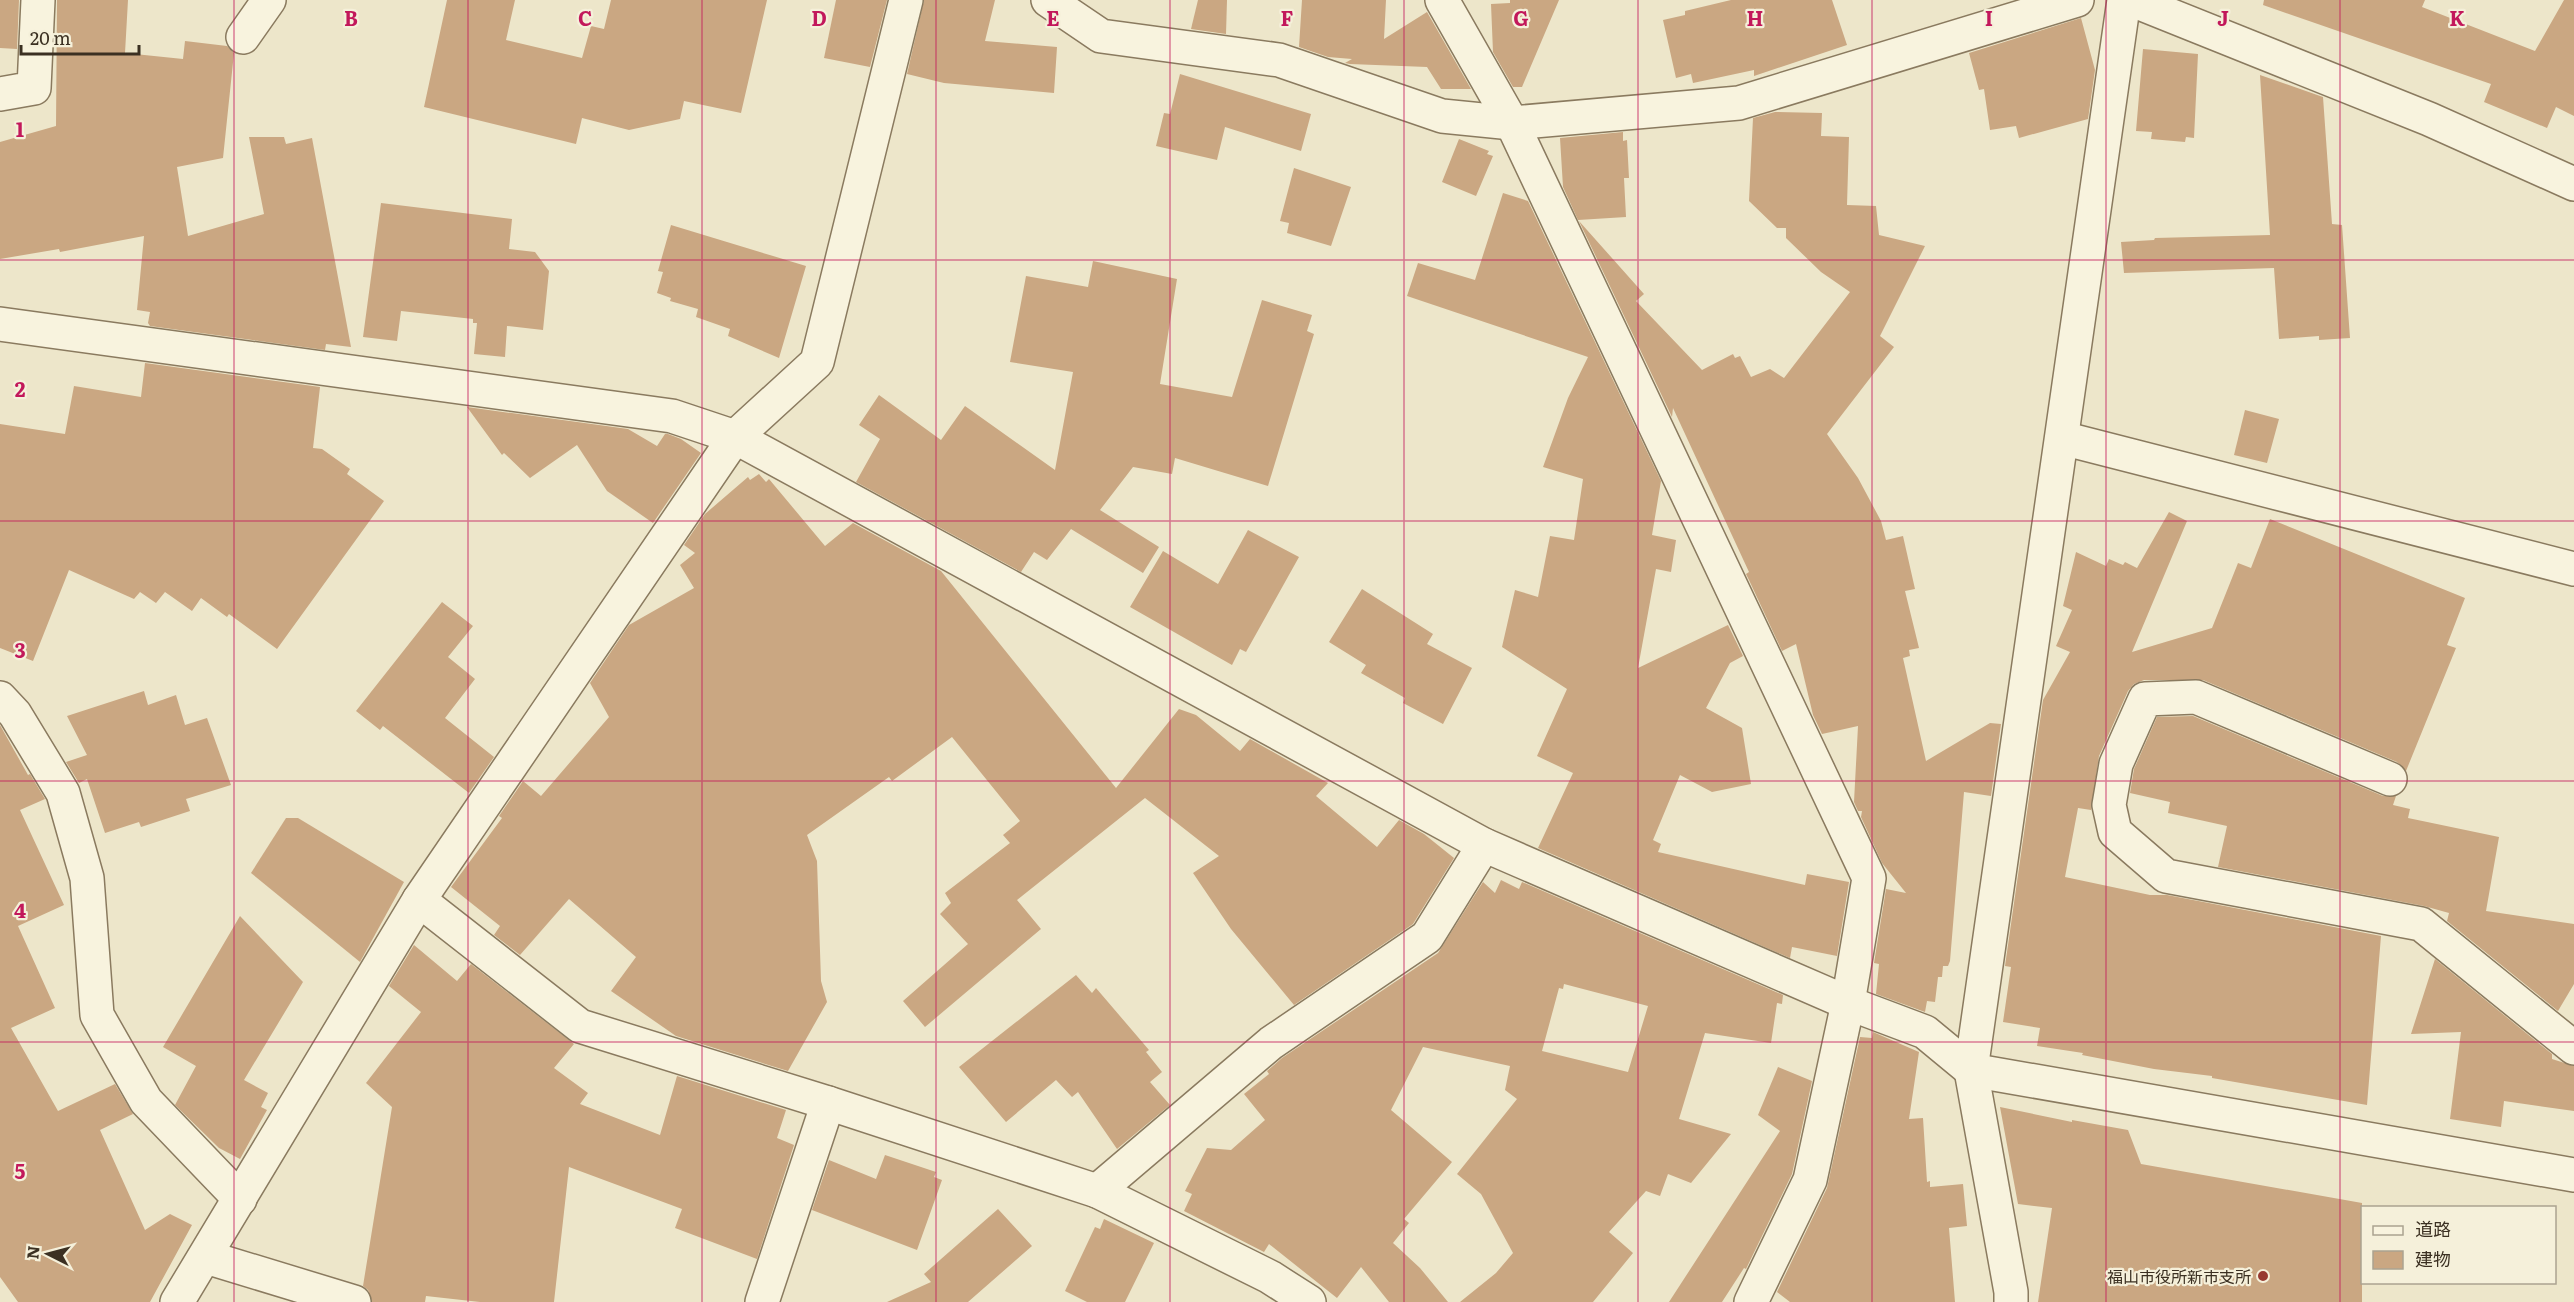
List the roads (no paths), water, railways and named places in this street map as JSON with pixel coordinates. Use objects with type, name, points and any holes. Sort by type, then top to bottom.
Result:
[{"type":"street","points":[[0,94],[34,88],[38,0]]},
{"type":"street","points":[[243,37],[269,0]]},
{"type":"street","points":[[177,1302],[419,900],[735,437],[817,362],[906,0]]},
{"type":"street","points":[[1048,0],[1101,36],[1279,60],[1442,116],[1512,123],[1739,103],[2077,0]]},
{"type":"street","points":[[1442,0],[1512,123],[1869,878],[1848,1003],[1810,1180],[1751,1302]]},
{"type":"street","points":[[2011,1302],[1971,1070],[2124,0]]},
{"type":"street","points":[[2132,0],[2429,119],[2574,184]]},
{"type":"street","points":[[0,324],[672,416],[735,437],[1485,845],[1848,1003],[1925,1032],[1971,1070],[2574,1175]]},
{"type":"street","points":[[2062,438],[2574,569]]},
{"type":"street","points":[[2390,779],[2196,697],[2145,699],[2116,765],[2109,805],[2115,832],[2166,876],[2421,924],[2574,1048]]},
{"type":"street","points":[[0,698],[15,714],[63,793],[87,878],[97,1015],[146,1101],[240,1199]]},
{"type":"street","points":[[1097,1191],[1271,1043],[1427,937],[1485,845]]},
{"type":"street","points":[[419,900],[580,1026],[828,1103],[1097,1191],[1270,1276],[1309,1302]]},
{"type":"street","points":[[762,1302],[828,1103]]},
{"type":"street","points":[[206,1257],[354,1302]]},
{"type":"place","name":"福山市役所新市支所","points":[[2263,1276]]}]
